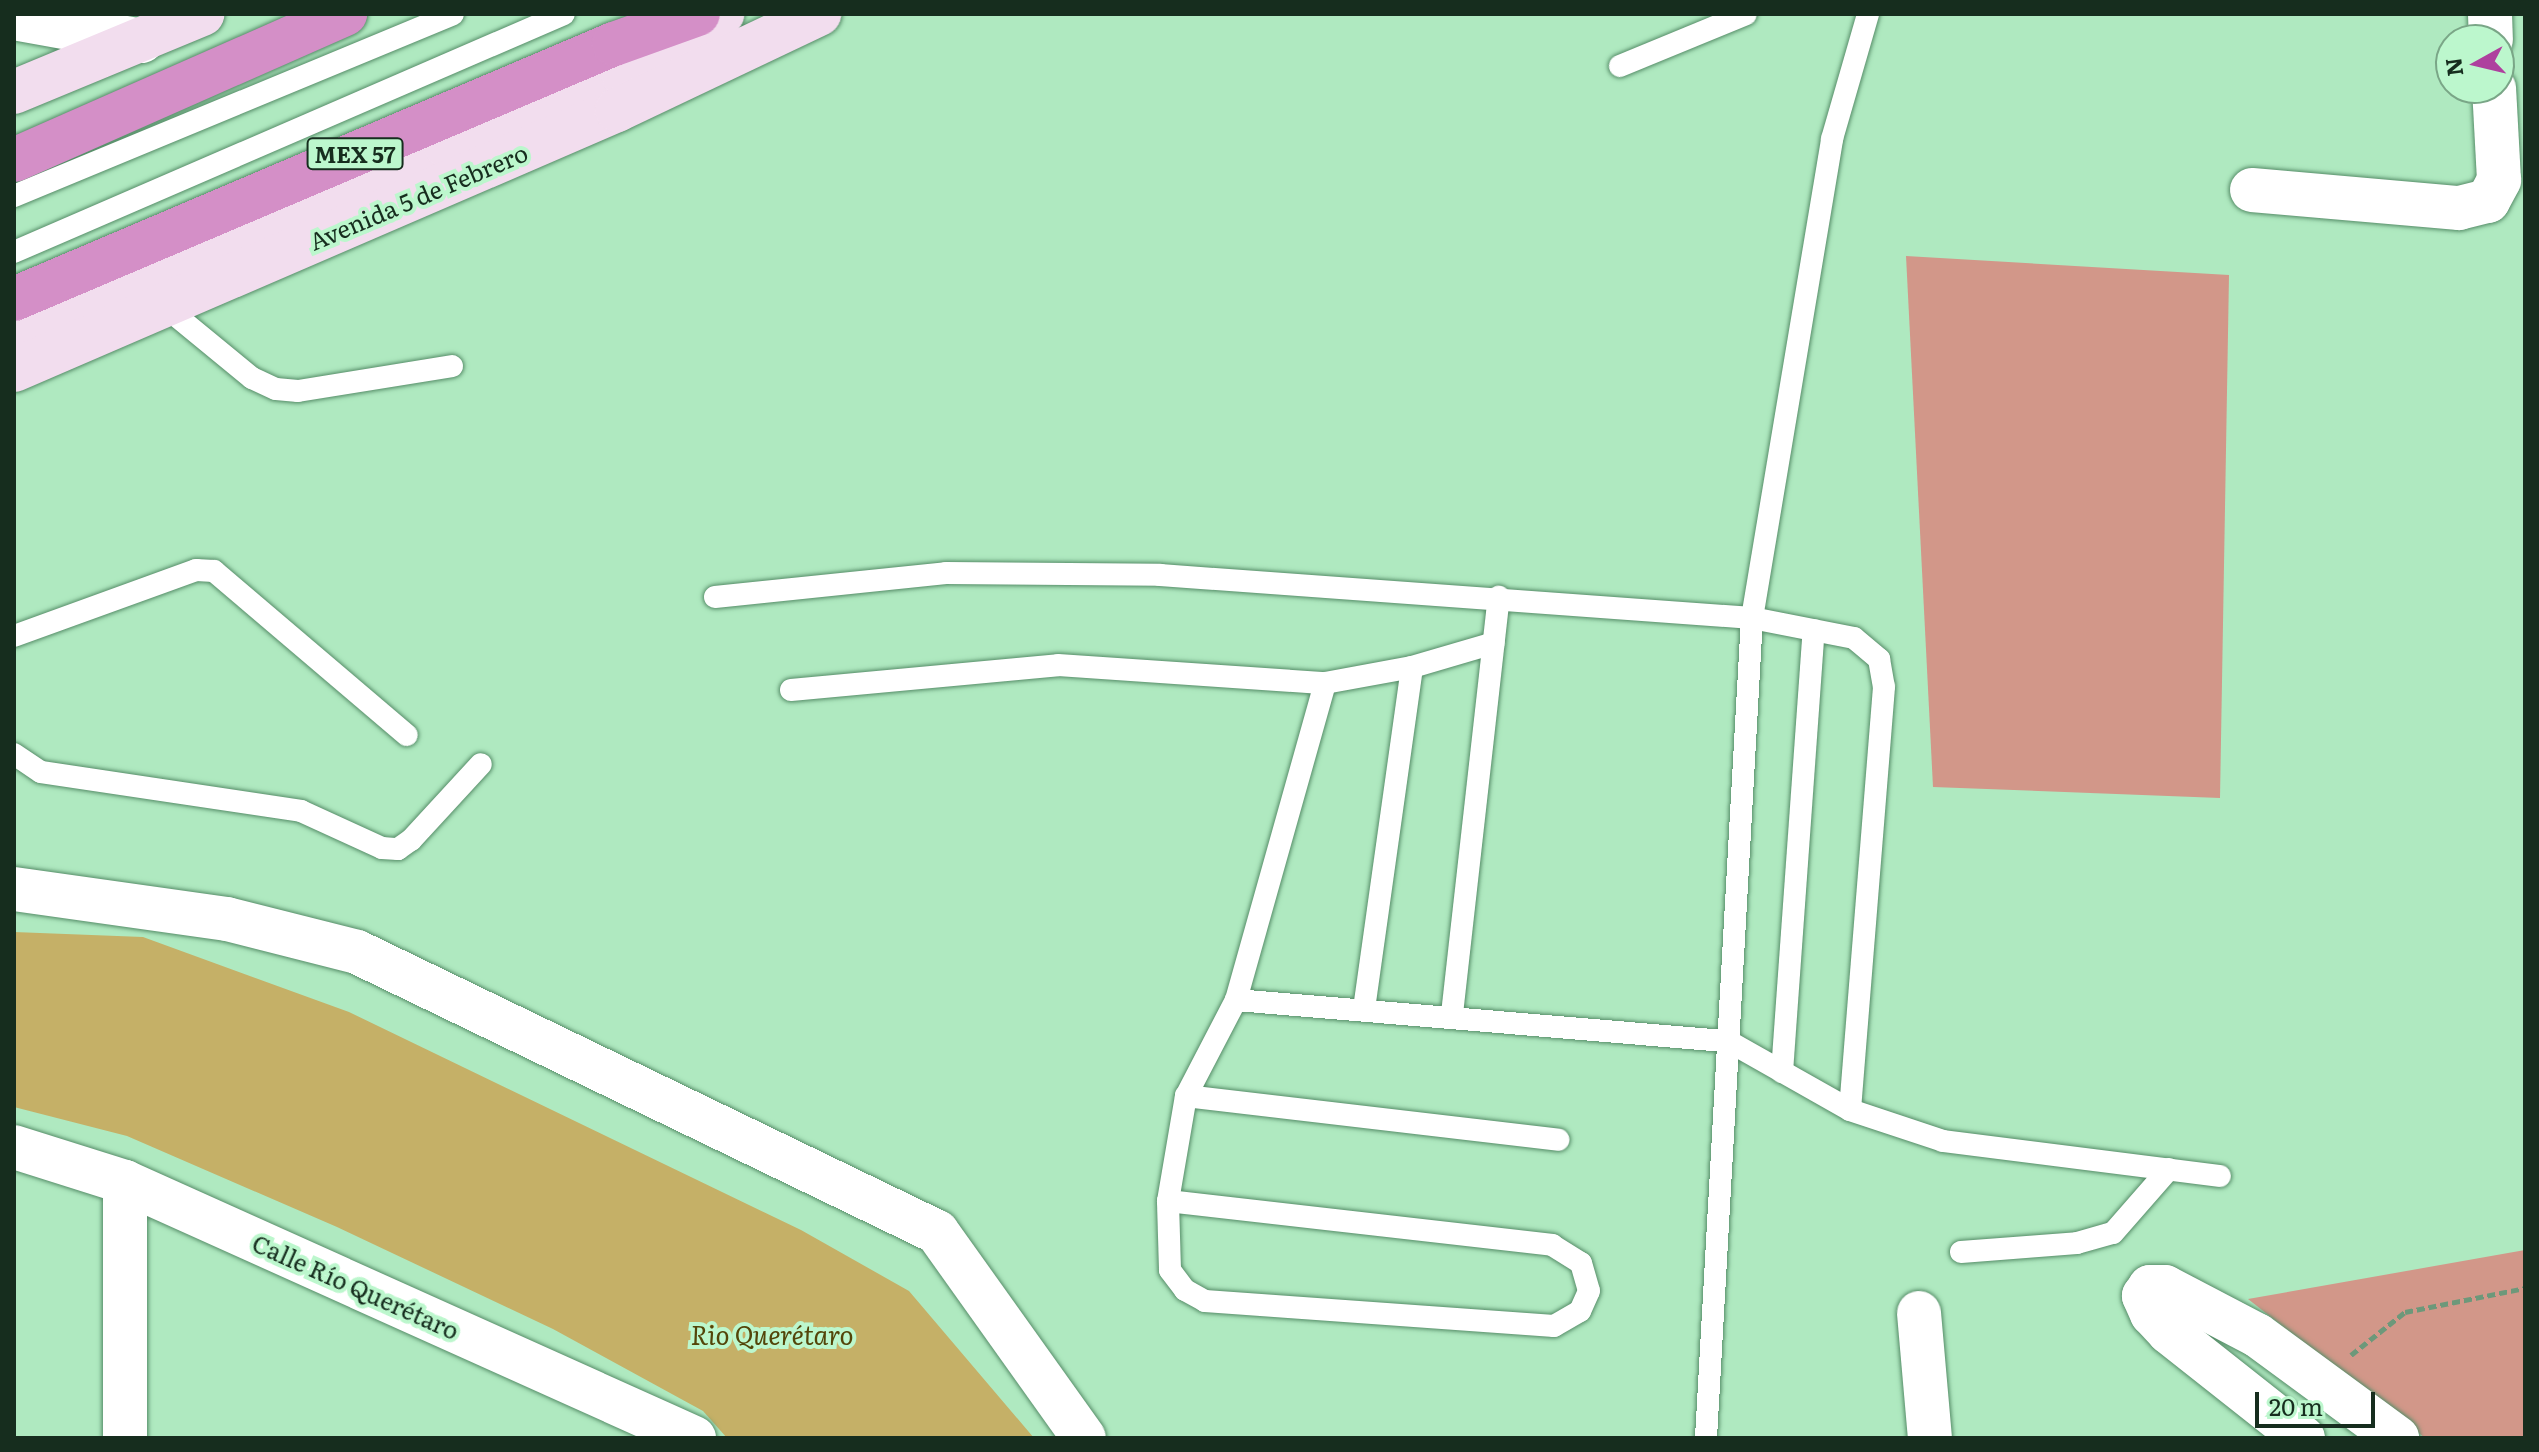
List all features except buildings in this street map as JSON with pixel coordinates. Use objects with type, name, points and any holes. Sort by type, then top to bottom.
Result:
[{"type":"highway","points":[[14,160],[345,14]]},
{"type":"highway","name":"MEX 57","points":[[14,299],[614,44],[698,14]]},
{"type":"main road","points":[[14,92],[202,14]]},
{"type":"main road","points":[[14,330],[446,146],[624,77],[722,14]]},
{"type":"main road","name":"Avenida 5 de Febrero","points":[[14,370],[617,110],[819,14]]},
{"type":"street","points":[[14,18],[142,41]]},
{"type":"street","points":[[2252,190],[2459,208],[2488,201],[2499,180],[2495,104]]},
{"type":"street","points":[[14,889],[227,919],[357,952],[937,1232],[1084,1438]]},
{"type":"street","name":"Calle Río Querétaro","points":[[14,1147],[125,1182],[694,1438]]},
{"type":"street","points":[[125,1182],[125,1438]]},
{"type":"street","points":[[2303,1438],[2261,1421],[2169,1332],[2152,1314],[2144,1296],[2150,1287],[2165,1287],[2257,1335],[2397,1438]]},
{"type":"street","points":[[1919,1313],[1930,1438]]},
{"type":"street","points":[[2257,1335],[2261,1421]]},
{"type":"lane","points":[[14,196],[453,14]]},
{"type":"lane","points":[[14,252],[564,14]]},
{"type":"lane","points":[[1620,66],[1746,14]]},
{"type":"lane","points":[[1706,1438],[1752,618],[1832,139],[1868,14]]},
{"type":"lane","points":[[163,305],[252,378],[276,389],[298,391],[452,366]]},
{"type":"lane","points":[[14,636],[196,570],[214,571],[407,735]]},
{"type":"lane","points":[[715,597],[946,573],[1160,575],[1499,597],[1752,618],[1854,638],[1879,659],[1884,687],[1850,1110]]},
{"type":"lane","points":[[1452,1014],[1499,597]]},
{"type":"lane","points":[[1782,1072],[1814,630]]},
{"type":"lane","points":[[791,690],[1058,665],[1325,683],[1412,667],[1494,643]]},
{"type":"lane","points":[[1364,1009],[1412,667]]},
{"type":"lane","points":[[1168,1201],[1552,1245],[1581,1263],[1589,1291],[1580,1311],[1554,1326],[1205,1301],[1185,1290],[1170,1270],[1168,1201],[1186,1096],[1236,1000],[1325,683]]},
{"type":"lane","points":[[14,754],[41,772],[301,811],[390,849],[411,840],[481,764]]},
{"type":"lane","points":[[1236,1000],[1452,1014],[1728,1041],[1850,1110],[1943,1141],[2220,1176]]},
{"type":"lane","points":[[1186,1096],[1558,1140]]},
{"type":"lane","points":[[1961,1252],[2077,1243],[2113,1233],[2169,1169]]},
{"type":"path","points":[[2319,1380],[2405,1312],[2525,1288]]},
{"type":"shaded area","points":[[1906,256],[2229,275],[2220,798],[1933,787]]},
{"type":"shaded area","points":[[2525,1250],[2525,1438],[2425,1438],[2248,1299]]},
{"type":"water","name":"Rio Querétaro","points":[[14,932],[143,937],[349,1012],[801,1230],[909,1291],[1034,1438],[727,1438],[703,1411],[553,1329],[337,1227],[127,1136],[14,1107]]}]
